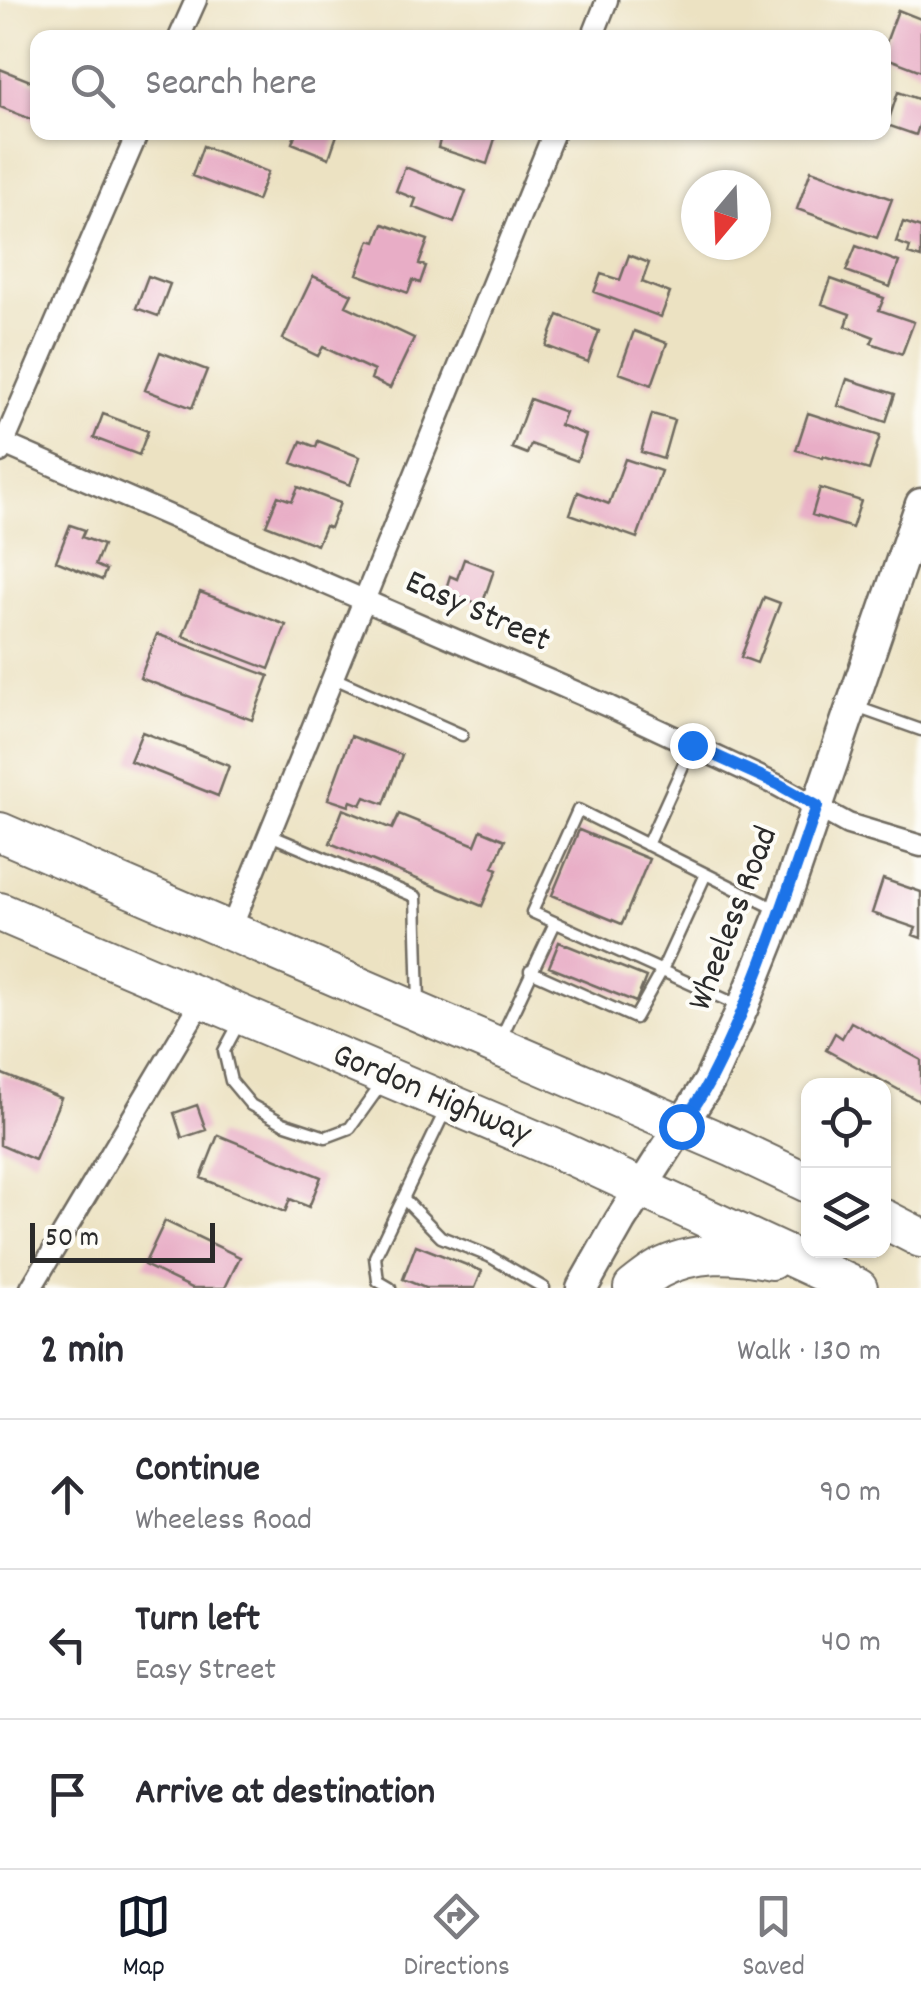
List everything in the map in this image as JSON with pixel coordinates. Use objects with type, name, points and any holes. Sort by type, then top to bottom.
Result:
[{"type":"highway","name":"Gordon Highway","points":[[0,832],[801,1181]]},
{"type":"highway","name":"Gordon Highway","points":[[0,912],[562,1151],[858,1288]]},
{"type":"highway","points":[[891,1223],[921,1238]]},
{"type":"highway","points":[[633,1288],[660,1268],[702,1255],[737,1253],[820,1270]]},
{"type":"main road","name":"Wheeless Road","points":[[582,1288],[709,1082],[743,1007],[781,912],[918,521]]},
{"type":"street","points":[[183,30],[196,0]]},
{"type":"street","points":[[595,30],[607,0]]},
{"type":"street","points":[[2,448],[135,140]]},
{"type":"street","points":[[230,930],[551,140]]},
{"type":"street","name":"Easy Street","points":[[2,448],[610,706],[778,784],[848,824],[921,846]]},
{"type":"street","points":[[31,1288],[203,1000]]},
{"type":"lane","points":[[334,678],[462,735]]},
{"type":"lane","points":[[852,706],[921,730]]},
{"type":"lane","points":[[648,845],[692,745]]},
{"type":"lane","points":[[743,1007],[532,912],[578,810],[781,912]]},
{"type":"lane","points":[[269,834],[416,897],[419,1012]]},
{"type":"lane","points":[[530,971],[635,1018],[706,874]]},
{"type":"lane","points":[[497,1046],[555,923]]},
{"type":"lane","points":[[588,954],[594,941]]},
{"type":"lane","points":[[618,965],[624,954]]},
{"type":"lane","points":[[572,990],[577,978]]},
{"type":"lane","points":[[600,1002],[606,990]]},
{"type":"lane","points":[[242,1016],[224,1051],[230,1080],[251,1105],[283,1122],[326,1137],[350,1128],[386,1077]]},
{"type":"lane","points":[[390,1288],[378,1281],[375,1257],[448,1104]]},
{"type":"lane","points":[[403,1198],[440,1237],[489,1256],[544,1288]]},
{"type":"building","points":[[898,10],[921,19],[921,71],[891,60],[891,30]]},
{"type":"building","points":[[0,69],[30,81],[30,119],[0,107]]},
{"type":"building","points":[[898,92],[921,100],[916,135],[891,126]]},
{"type":"building","points":[[293,140],[335,140],[329,158],[292,143]]},
{"type":"building","points":[[440,140],[494,140],[487,164],[438,148]]},
{"type":"building","points":[[203,146],[268,172],[257,201],[192,176]]},
{"type":"building","points":[[405,167],[466,191],[454,223],[413,207],[416,199],[396,191]]},
{"type":"building","points":[[811,170],[892,199],[877,238],[797,209]]},
{"type":"building","points":[[903,222],[921,228],[921,258],[908,254],[910,247],[896,242]]},
{"type":"building","points":[[383,224],[428,240],[419,264],[426,266],[420,283],[413,280],[408,293],[357,274],[370,240],[376,242]]},
{"type":"building","points":[[856,246],[899,262],[890,287],[846,271]]},
{"type":"building","points":[[629,255],[649,263],[642,282],[670,293],[661,317],[594,292],[601,274],[620,280]]},
{"type":"building","points":[[148,276],[170,284],[158,316],[136,308]]},
{"type":"building","points":[[313,276],[352,294],[346,306],[414,338],[390,388],[371,379],[374,371],[323,347],[318,356],[283,339]]},
{"type":"building","points":[[831,279],[884,298],[879,310],[914,322],[902,354],[871,343],[874,337],[846,326],[850,314],[822,304]]},
{"type":"building","points":[[558,315],[599,331],[588,362],[546,346]]},
{"type":"building","points":[[634,331],[667,343],[652,385],[619,373]]},
{"type":"building","points":[[160,352],[207,370],[192,408],[145,390]]},
{"type":"building","points":[[847,379],[895,394],[886,422],[838,406]]},
{"type":"building","points":[[530,399],[565,412],[560,425],[586,435],[577,461],[531,444],[527,454],[512,448]]},
{"type":"building","points":[[808,413],[880,436],[869,470],[796,450]]},
{"type":"building","points":[[103,414],[148,431],[139,455],[94,438]]},
{"type":"building","points":[[652,414],[674,420],[663,459],[641,452]]},
{"type":"building","points":[[301,441],[316,447],[318,441],[360,457],[350,485],[292,463]]},
{"type":"building","points":[[625,459],[661,471],[637,538],[570,514],[578,492],[609,504]]},
{"type":"building","points":[[298,487],[340,503],[330,528],[325,526],[317,545],[266,525],[278,496],[292,501]]},
{"type":"building","points":[[820,488],[861,501],[852,528],[812,515]]},
{"type":"building","points":[[70,525],[85,530],[82,537],[103,545],[95,565],[106,570],[102,580],[56,561]]},
{"type":"building","points":[[464,559],[494,570],[482,605],[445,592],[450,576],[457,579]]},
{"type":"building","points":[[200,592],[286,625],[269,669],[183,636]]},
{"type":"building","points":[[764,597],[780,603],[757,663],[741,657]]},
{"type":"building","points":[[157,634],[269,676],[252,720],[140,678]]},
{"type":"building","points":[[142,732],[229,766],[218,796],[130,761]]},
{"type":"building","points":[[351,736],[402,755],[384,804],[365,797],[361,805],[351,801],[349,806],[328,799]]},
{"type":"building","points":[[343,809],[392,829],[399,814],[475,845],[481,830],[505,840],[482,906],[330,843]]},
{"type":"building","points":[[579,830],[649,859],[622,924],[552,895]]},
{"type":"building","points":[[883,879],[921,892],[921,938],[913,935],[916,928],[872,913]]},
{"type":"building","points":[[559,942],[646,977],[636,1002],[549,967]]},
{"type":"building","points":[[851,1022],[921,1060],[921,1102],[891,1086],[891,1078],[877,1078],[826,1050],[835,1033],[842,1038]]},
{"type":"building","points":[[0,1073],[61,1098],[35,1160],[0,1145]]},
{"type":"building","points":[[197,1105],[206,1130],[182,1138],[174,1113]]},
{"type":"building","points":[[218,1135],[321,1177],[309,1207],[290,1199],[285,1212],[201,1178]]},
{"type":"building","points":[[165,1221],[240,1257],[225,1288],[192,1288],[144,1265]]},
{"type":"building","points":[[416,1245],[482,1271],[475,1288],[425,1288],[403,1279]]},
{"type":"route","points":[[681,1126],[709,1082],[743,1007],[817,806],[692,745]]}]
